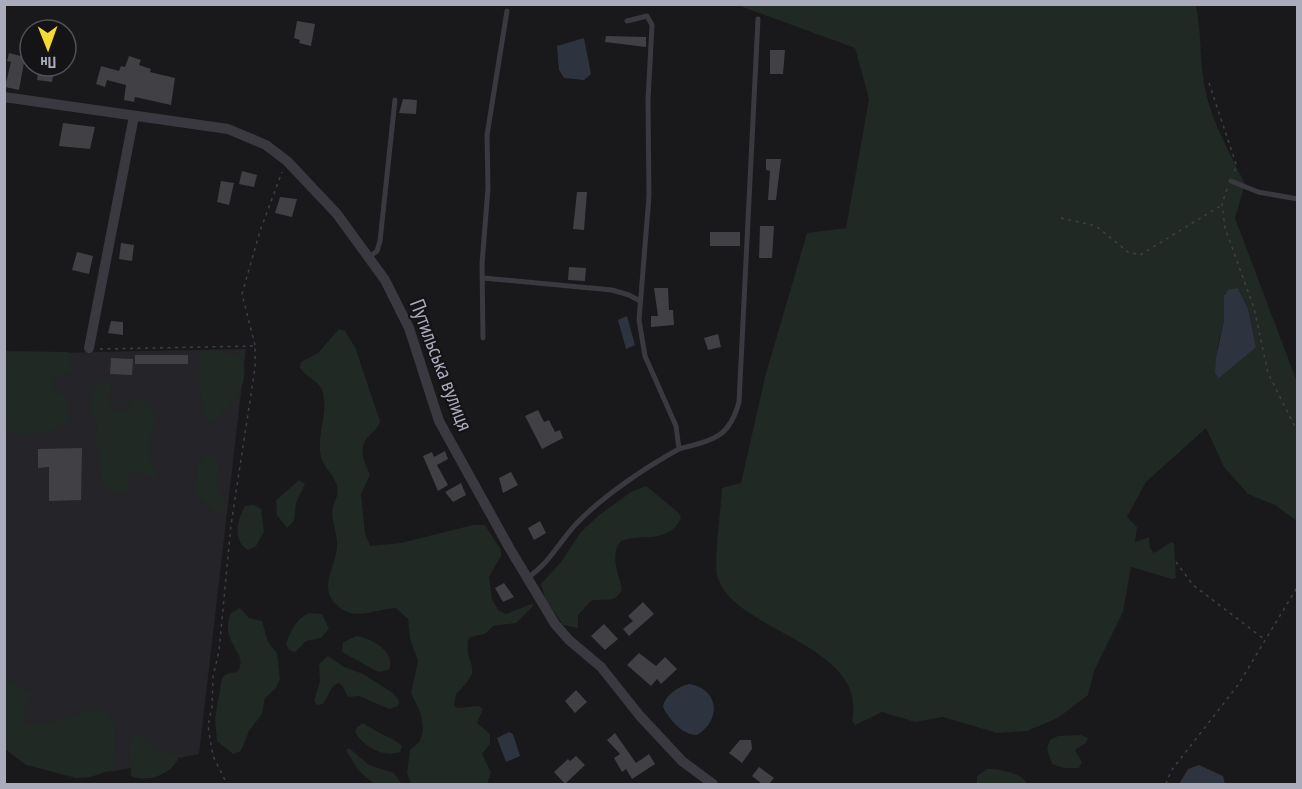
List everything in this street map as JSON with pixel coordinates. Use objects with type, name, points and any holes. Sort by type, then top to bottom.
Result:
[{"type":"street","name":"Путильська вулиця","points":[[4,97],[228,129],[266,145],[287,161],[337,214],[385,280],[409,328],[439,421],[527,578],[563,634],[601,667],[640,716],[682,760],[713,784]]},
{"type":"street","points":[[89,348],[135,116]]},
{"type":"lane","points":[[483,338],[487,135],[507,11]]},
{"type":"lane","points":[[627,21],[647,16],[653,31],[648,100],[649,195],[639,320],[643,351],[676,426],[679,449]]},
{"type":"lane","points":[[527,578],[543,567],[572,529],[589,512],[679,449],[719,436],[729,426],[739,402],[758,19]]},
{"type":"lane","points":[[369,257],[377,251],[380,241],[395,100]]},
{"type":"lane","points":[[1231,181],[1258,192],[1298,199]]},
{"type":"lane","points":[[483,278],[612,291],[629,294],[640,301]]},
{"type":"path","points":[[1209,83],[1236,167],[1222,204],[1225,228],[1258,322],[1268,373],[1298,433]]},
{"type":"path","points":[[227,784],[213,756],[207,730],[212,707],[213,677],[219,651],[231,525],[255,368],[255,346],[242,294],[276,185],[287,161]]},
{"type":"path","points":[[1061,218],[1096,226],[1128,252],[1140,255],[1222,204]]},
{"type":"path","points":[[89,348],[255,346]]},
{"type":"path","points":[[1176,562],[1193,585],[1264,640]]},
{"type":"path","points":[[1166,784],[1171,771],[1238,685],[1298,586]]},
{"type":"shaded area","points":[[737,5],[1196,5],[1202,71],[1209,105],[1245,184],[1235,218],[1297,382],[1297,521],[1275,505],[1248,494],[1224,467],[1206,428],[1146,482],[1127,517],[1137,527],[1135,542],[1149,537],[1150,548],[1154,553],[1171,542],[1174,543],[1176,578],[1172,579],[1131,567],[1123,612],[1094,671],[1088,695],[1058,718],[1027,731],[997,733],[943,717],[915,722],[882,712],[855,725],[852,721],[852,695],[840,673],[796,640],[746,611],[728,594],[717,575],[722,488],[741,483],[765,377],[807,233],[846,228],[869,99],[855,48]],"holes":[[[1238,288],[1248,309],[1256,347],[1217,350],[1224,320],[1225,293]]]},
{"type":"shaded area","points":[[584,38],[591,74],[584,80],[564,78],[559,70],[557,46]]},
{"type":"shaded area","points":[[1238,288],[1248,309],[1256,347],[1219,378],[1215,373],[1224,320],[1224,296],[1228,290]]},
{"type":"shaded area","points":[[627,316],[635,345],[626,349],[618,320]]},
{"type":"shaded area","points":[[339,329],[345,331],[355,347],[380,421],[365,442],[362,451],[370,475],[361,494],[365,533],[370,546],[401,543],[473,525],[485,525],[501,550],[501,556],[489,577],[492,599],[498,610],[506,614],[531,604],[534,605],[516,623],[493,626],[485,634],[470,637],[468,640],[472,672],[465,685],[456,694],[454,705],[457,708],[479,706],[483,709],[477,723],[490,734],[490,744],[482,754],[491,772],[487,784],[411,784],[407,773],[410,750],[420,741],[423,730],[421,714],[411,693],[418,661],[410,639],[408,619],[396,608],[359,614],[346,611],[339,607],[329,592],[329,576],[337,539],[332,511],[337,486],[321,456],[320,442],[324,412],[322,390],[300,368],[301,362],[318,353]]},
{"type":"shaded area","points":[[212,349],[240,356],[244,365],[244,375],[242,385],[232,403],[225,412],[210,423],[206,418],[201,400],[199,367],[202,352]]},
{"type":"shaded area","points":[[246,349],[199,754],[115,771],[81,774],[5,729],[4,354]]},
{"type":"shaded area","points":[[5,351],[68,352],[73,370],[55,378],[51,384],[69,405],[68,417],[64,425],[46,432],[5,432]]},
{"type":"shaded area","points":[[100,380],[112,384],[108,398],[116,412],[124,412],[133,399],[143,398],[156,419],[147,450],[158,477],[133,471],[130,473],[128,490],[122,495],[111,492],[101,482],[100,457],[95,443],[98,425],[89,407],[94,389]]},
{"type":"shaded area","points":[[204,457],[215,457],[219,466],[217,487],[227,505],[218,515],[195,494],[197,465]]},
{"type":"shaded area","points":[[299,480],[305,484],[296,503],[294,521],[287,528],[277,515],[276,500]]},
{"type":"shaded area","points":[[646,486],[679,513],[681,518],[676,526],[662,535],[621,541],[617,547],[615,559],[622,590],[619,595],[612,599],[591,601],[578,615],[578,628],[563,625],[545,598],[541,584],[561,562],[580,533],[598,516],[631,492]]},
{"type":"shaded area","points":[[254,505],[261,509],[264,532],[256,546],[248,550],[238,536],[238,524],[245,506]]},
{"type":"shaded area","points":[[240,608],[249,618],[262,621],[268,642],[277,653],[280,679],[276,688],[265,698],[262,714],[249,731],[241,751],[233,754],[217,741],[215,718],[222,678],[226,674],[237,672],[240,665],[238,653],[228,633],[228,624],[231,613]]},
{"type":"shaded area","points":[[309,613],[322,614],[329,629],[321,638],[306,641],[295,652],[289,650],[286,644],[292,630],[301,618]]},
{"type":"shaded area","points":[[357,636],[382,647],[389,658],[389,670],[378,672],[342,652],[343,642]]},
{"type":"shaded area","points":[[328,656],[393,693],[399,701],[398,706],[389,709],[359,696],[348,697],[342,685],[338,683],[333,686],[323,704],[317,705],[314,701],[320,681],[319,664]]},
{"type":"shaded area","points":[[5,677],[31,693],[22,720],[25,724],[56,722],[90,709],[103,710],[116,726],[113,769],[91,777],[76,778],[26,765],[5,749]]},
{"type":"shaded area","points":[[690,684],[707,692],[714,706],[710,722],[697,735],[681,729],[672,721],[663,707],[673,692]]},
{"type":"shaded area","points":[[363,723],[400,744],[402,746],[400,752],[387,754],[369,747],[355,732],[357,727]]},
{"type":"shaded area","points":[[509,732],[513,734],[520,756],[506,762],[497,738]]},
{"type":"shaded area","points":[[139,735],[144,737],[153,749],[177,754],[178,759],[174,765],[164,773],[151,778],[131,776],[129,740]]},
{"type":"shaded area","points":[[1081,735],[1088,738],[1086,743],[1075,750],[1082,762],[1079,768],[1064,768],[1052,764],[1047,749],[1050,740],[1058,736]]},
{"type":"shaded area","points":[[349,748],[369,765],[394,773],[402,784],[374,784],[358,770],[346,750]]},
{"type":"shaded area","points":[[1199,765],[1223,776],[1225,784],[1179,784],[1188,769]]},
{"type":"shaded area","points":[[987,769],[1016,774],[1027,784],[977,784],[977,776]]},
{"type":"building","points":[[297,21],[315,24],[311,46],[299,43],[300,40],[294,38]]},
{"type":"building","points":[[606,36],[646,37],[646,47],[605,42]]},
{"type":"building","points":[[770,50],[785,50],[783,74],[770,74]]},
{"type":"building","points":[[9,53],[18,55],[18,78],[21,78],[19,90],[5,87],[11,62],[7,61]]},
{"type":"building","points":[[129,56],[141,60],[139,65],[151,69],[150,72],[175,78],[171,105],[135,97],[134,102],[124,100],[126,85],[107,80],[105,87],[96,84],[101,66],[119,71],[121,66],[125,67]]},
{"type":"building","points":[[37,78],[53,78],[52,82],[37,80]]},
{"type":"building","points":[[403,99],[417,100],[416,114],[399,113]]},
{"type":"building","points":[[63,123],[95,127],[90,149],[59,146]]},
{"type":"building","points":[[766,159],[781,159],[776,200],[768,200],[770,171],[766,170]]},
{"type":"building","points":[[242,171],[257,175],[254,187],[239,184]]},
{"type":"building","points":[[221,181],[234,183],[229,205],[217,202]]},
{"type":"building","points":[[577,192],[587,192],[584,230],[573,229]]},
{"type":"building","points":[[280,197],[297,199],[292,217],[275,213]]},
{"type":"building","points":[[760,226],[774,226],[772,258],[759,258]]},
{"type":"building","points":[[710,232],[740,232],[740,246],[710,246]]},
{"type":"building","points":[[121,243],[134,245],[132,261],[119,259]]},
{"type":"building","points":[[77,252],[93,256],[89,274],[72,270]]},
{"type":"building","points":[[569,267],[586,268],[585,281],[568,280]]},
{"type":"building","points":[[654,288],[668,288],[669,310],[673,310],[674,325],[651,327],[651,316],[658,316]]},
{"type":"building","points":[[111,321],[123,322],[123,335],[108,333]]},
{"type":"building","points":[[718,334],[721,347],[708,350],[704,338]]},
{"type":"building","points":[[135,355],[188,355],[188,364],[135,364]]},
{"type":"building","points":[[111,358],[133,359],[132,375],[110,374]]},
{"type":"building","points":[[538,410],[544,422],[549,420],[555,432],[560,430],[563,438],[542,449],[525,416]]},
{"type":"building","points":[[82,448],[81,500],[49,501],[49,467],[38,468],[38,449]]},
{"type":"building","points":[[445,451],[448,459],[437,465],[448,485],[438,491],[423,456],[432,452],[434,457]]},
{"type":"building","points":[[511,472],[518,485],[503,493],[499,478]]},
{"type":"building","points":[[461,483],[466,495],[453,502],[445,492]]},
{"type":"building","points":[[540,521],[546,533],[534,540],[528,528]]},
{"type":"building","points":[[504,583],[514,597],[503,602],[495,588]]},
{"type":"building","points":[[643,602],[654,614],[629,636],[623,629],[633,621],[628,616]]},
{"type":"building","points":[[604,624],[618,639],[605,650],[591,636]]},
{"type":"building","points":[[639,653],[656,666],[665,657],[677,669],[661,684],[657,679],[651,686],[627,665]]},
{"type":"building","points":[[576,690],[587,702],[575,713],[565,701]]},
{"type":"building","points":[[615,733],[636,763],[649,754],[655,764],[632,779],[626,769],[622,772],[614,758],[620,754],[607,740]]},
{"type":"building","points":[[740,740],[751,740],[752,749],[742,763],[729,753]]},
{"type":"building","points":[[576,756],[585,765],[565,784],[554,772],[568,759],[570,761]]},
{"type":"building","points":[[759,767],[774,778],[769,784],[762,784],[752,776]]}]
